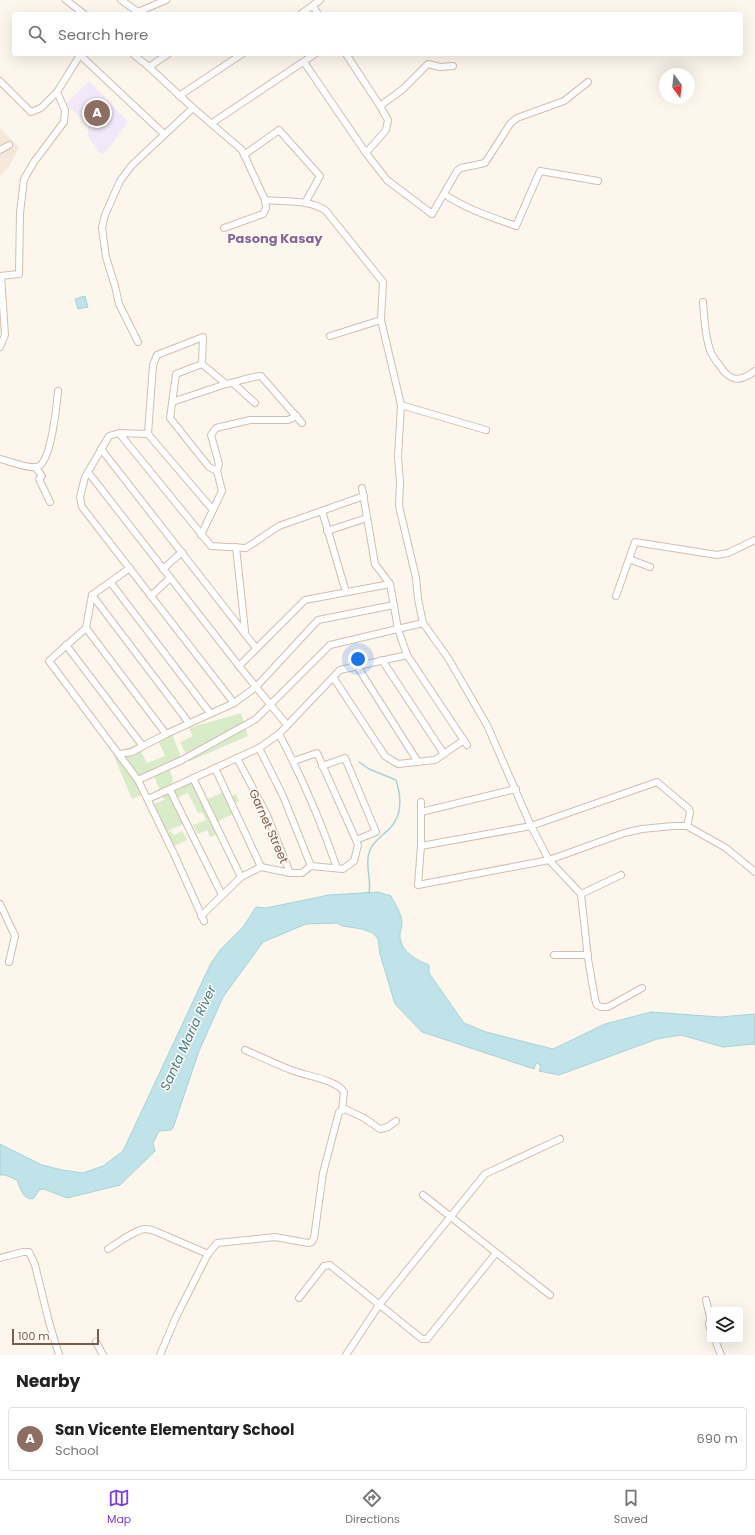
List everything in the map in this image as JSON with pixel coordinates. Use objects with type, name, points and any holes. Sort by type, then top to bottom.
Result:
[{"type":"street","points":[[66,0],[81,12]]},
{"type":"street","points":[[121,0],[136,12]]},
{"type":"street","points":[[139,12],[166,0]]},
{"type":"street","points":[[304,12],[320,0]]},
{"type":"street","points":[[313,6],[317,12]]},
{"type":"street","points":[[0,81],[31,112],[41,108],[57,92],[79,56]]},
{"type":"street","points":[[81,56],[164,134]]},
{"type":"street","points":[[135,56],[242,150],[265,200],[266,208],[263,214],[224,228]]},
{"type":"street","points":[[149,67],[165,56]]},
{"type":"street","points":[[179,96],[239,56]]},
{"type":"street","points":[[212,123],[312,56]]},
{"type":"street","points":[[347,56],[388,120],[386,130],[366,153]]},
{"type":"street","points":[[304,62],[366,153],[387,180],[432,214],[457,171],[461,168],[485,163],[510,124],[517,118],[564,101],[588,82]]},
{"type":"street","points":[[380,106],[403,89],[428,64],[440,67],[453,66]]},
{"type":"street","points":[[0,347],[5,336],[0,276],[19,274],[20,213],[24,179],[34,162],[64,122],[65,110],[57,92]]},
{"type":"street","points":[[138,342],[119,304],[106,257],[102,228],[105,215],[120,181],[132,165],[193,108]]},
{"type":"street","points":[[244,155],[279,130],[320,176],[305,203]]},
{"type":"street","points":[[0,150],[9,145]]},
{"type":"street","points":[[444,194],[458,204],[516,226],[540,171],[598,181]]},
{"type":"street","points":[[265,200],[305,203],[319,206],[326,211],[384,282],[381,320],[401,405],[398,457],[400,482],[399,506],[416,578],[422,623],[448,658],[487,725],[531,826],[549,860],[581,894],[588,955],[595,999],[598,1005],[601,1007],[608,1007],[642,988]]},
{"type":"street","points":[[703,302],[704,322],[710,351],[725,374],[735,379],[742,379],[755,372]]},
{"type":"street","points":[[330,336],[381,320]]},
{"type":"street","points":[[202,364],[203,337],[157,355],[154,365],[148,434],[213,510]]},
{"type":"street","points":[[202,364],[255,403]]},
{"type":"street","points":[[202,364],[176,374],[170,418],[208,467],[217,471]]},
{"type":"street","points":[[172,402],[251,376],[261,376],[302,423]]},
{"type":"street","points":[[36,467],[41,464],[51,441],[56,416],[58,391]]},
{"type":"street","points":[[401,405],[486,430]]},
{"type":"street","points":[[201,535],[222,491],[217,471],[219,464],[211,435],[216,428],[250,420],[288,420],[297,416]]},
{"type":"street","points":[[148,434],[119,433],[109,436],[85,477],[80,497],[82,507],[234,703]]},
{"type":"street","points":[[119,433],[210,546],[246,548],[279,526],[364,496]]},
{"type":"street","points":[[101,449],[256,648]]},
{"type":"street","points":[[0,459],[36,467],[42,476],[39,479],[50,502]]},
{"type":"street","points":[[88,472],[239,666],[287,725]]},
{"type":"street","points":[[334,677],[385,756],[398,764],[435,760],[466,742],[406,655],[398,628],[390,584],[375,564],[362,488]]},
{"type":"street","points":[[322,511],[346,592]]},
{"type":"street","points":[[327,531],[367,518]]},
{"type":"street","points":[[616,596],[635,542],[717,555],[728,553],[755,540]]},
{"type":"street","points":[[236,547],[245,633]]},
{"type":"street","points":[[163,569],[182,552]]},
{"type":"street","points":[[629,559],[650,567]]},
{"type":"street","points":[[130,568],[111,583],[92,595],[86,628],[48,661],[120,754],[138,780],[174,854],[202,919],[222,895],[241,877],[261,868],[290,873],[302,873],[311,866],[343,869],[354,861],[358,845],[316,753],[294,761]]},
{"type":"street","points":[[150,596],[170,578]]},
{"type":"street","points":[[111,583],[210,713]]},
{"type":"street","points":[[239,666],[305,600],[390,584]]},
{"type":"street","points":[[92,595],[189,723]]},
{"type":"street","points":[[120,754],[132,752],[142,745],[234,703],[256,687],[318,620],[394,605]]},
{"type":"street","points":[[138,780],[182,760],[256,720],[330,644],[422,623]]},
{"type":"street","points":[[86,628],[166,734]]},
{"type":"street","points":[[66,646],[142,745]]},
{"type":"street","points":[[148,800],[259,748],[279,734],[340,670],[406,655]]},
{"type":"street","points":[[382,660],[444,754]]},
{"type":"street","points":[[357,666],[418,762]]},
{"type":"street","points":[[279,734],[294,761],[323,828],[337,868]]},
{"type":"street","points":[[259,748],[283,796],[311,866]]},
{"type":"street","name":"Garnet Street","points":[[237,758],[267,815],[290,873]]},
{"type":"street","points":[[322,766],[345,758],[376,832],[356,840]]},
{"type":"street","points":[[215,768],[261,868]]},
{"type":"street","points":[[193,778],[241,877]]},
{"type":"street","points":[[421,846],[531,826],[657,782],[689,809],[690,813],[687,826]]},
{"type":"street","points":[[422,812],[516,789]]},
{"type":"street","points":[[170,790],[222,895]]},
{"type":"street","points":[[421,802],[421,846],[418,885],[549,860],[624,833],[650,828],[673,826],[687,826],[726,848],[755,872]]},
{"type":"street","points":[[581,894],[621,875]]},
{"type":"street","points":[[0,904],[15,936],[9,962]]},
{"type":"street","points":[[554,955],[588,955]]},
{"type":"street","points":[[160,1355],[176,1317],[208,1254],[219,1241],[275,1237],[308,1244],[312,1242],[314,1238],[323,1173],[339,1112],[342,1110],[344,1092],[342,1088],[333,1083],[291,1070],[246,1050]]},
{"type":"street","points":[[342,1110],[345,1109],[364,1118],[380,1129],[388,1127],[396,1121]]},
{"type":"street","points":[[346,1355],[379,1305],[485,1174],[560,1139]]},
{"type":"street","points":[[423,1195],[550,1295]]},
{"type":"street","points":[[108,1250],[127,1237],[142,1230],[148,1229],[208,1254]]},
{"type":"street","points":[[0,1258],[23,1252],[29,1252],[35,1265],[49,1322],[60,1355]]},
{"type":"street","points":[[299,1298],[324,1266],[330,1265],[422,1339],[427,1339],[496,1253]]},
{"type":"street","points":[[706,1300],[708,1307]]},
{"type":"street","points":[[96,1342],[103,1355]]},
{"type":"street","points":[[716,1343],[721,1355]]},
{"type":"shaded area","points":[[89,81],[128,122],[104,154],[99,153],[88,136],[88,125],[66,104]]},
{"type":"shaded area","points":[[0,128],[19,147],[9,167],[0,176]]},
{"type":"green space","points":[[241,713],[248,736],[190,761],[180,742],[193,736],[189,728]]},
{"type":"green space","points":[[172,734],[182,760],[168,766],[173,778],[170,790],[185,823],[166,832],[154,804],[164,800],[153,774],[138,780],[144,794],[132,799],[113,754],[137,744],[147,763],[165,756],[158,740]]},
{"type":"green space","points":[[193,778],[204,801],[225,791],[227,794],[232,796],[236,794],[239,802],[231,802],[235,813],[215,823],[220,833],[210,837],[207,830],[198,834],[193,825],[206,820],[202,812],[198,813],[188,793],[177,798],[173,789]]},
{"type":"green space","points":[[171,831],[174,835],[182,831],[187,840],[174,846],[167,833]]},
{"type":"water","points":[[85,296],[88,307],[78,309],[75,299]]},
{"type":"water","name":"Santa Maria River","points":[[378,892],[391,896],[398,909],[402,923],[400,935],[401,943],[407,952],[429,965],[429,973],[464,1023],[486,1032],[553,1049],[605,1024],[651,1012],[720,1017],[755,1014],[755,1045],[723,1047],[681,1035],[657,1039],[559,1075],[539,1071],[541,1065],[536,1063],[534,1069],[422,1032],[395,1004],[380,954],[378,939],[373,933],[336,923],[306,924],[263,942],[223,997],[199,1051],[173,1128],[171,1130],[159,1131],[153,1143],[155,1151],[120,1185],[67,1198],[44,1189],[39,1190],[34,1198],[30,1199],[23,1194],[17,1180],[5,1175],[0,1175],[0,1144],[42,1165],[83,1173],[103,1166],[123,1151],[211,963],[221,949],[243,927],[256,907],[266,908],[329,895]]},
{"type":"waterway","points":[[359,762],[369,769],[396,780],[400,798],[398,816],[395,822],[374,843],[368,855],[370,883],[369,893]]},
{"type":"place","name":"San Vicente Elementary School","points":[[97,113]]},
{"type":"district","name":"Pasong Kasay","points":[[275,238]]}]
